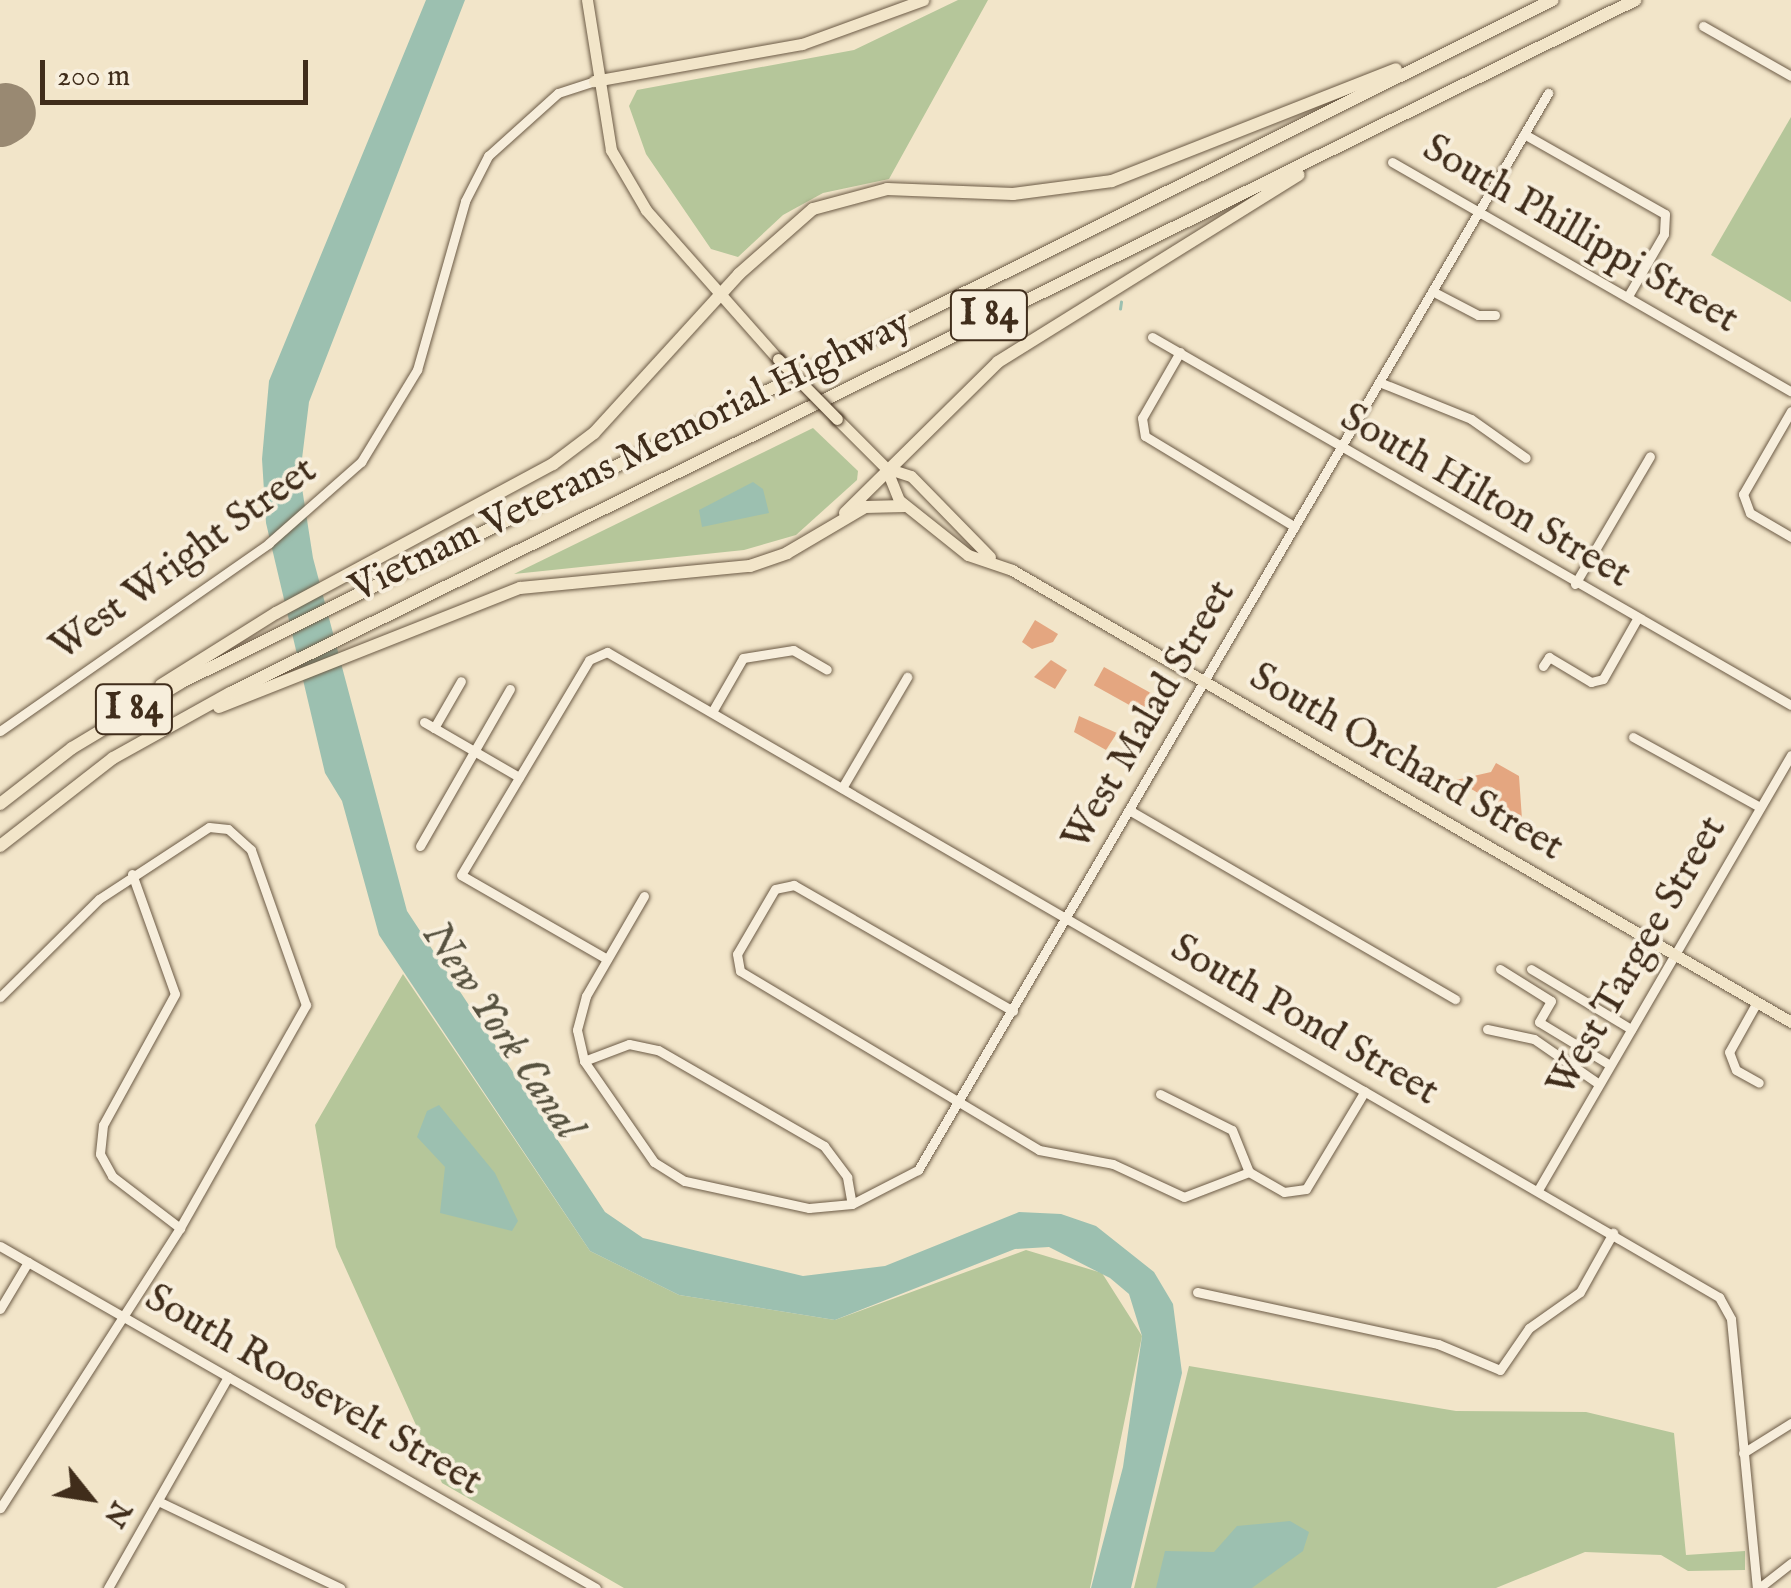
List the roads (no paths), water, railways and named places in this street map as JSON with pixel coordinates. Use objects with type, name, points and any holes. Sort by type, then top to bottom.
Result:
[{"type":"highway","name":"Vietnam Veterans Memorial Highway","points":[[0,804],[72,748],[281,632],[1553,0]]},
{"type":"highway","name":"Vietnam Veterans Memorial Highway","points":[[0,846],[74,785],[169,725],[1635,0]]},
{"type":"highway","points":[[72,748],[276,612],[552,464],[628,399],[719,295],[794,222],[832,200],[887,189],[1012,194],[1112,182],[1482,35]]},
{"type":"highway","points":[[839,520],[886,468],[998,362],[1369,132]]},
{"type":"highway","points":[[169,725],[295,678],[484,599],[554,580],[769,561],[839,520],[880,503],[905,506]]},
{"type":"main road","name":"South Orchard Street","points":[[587,0],[594,81],[611,150],[629,180],[719,295],[886,468],[905,506],[968,555],[990,558]]},
{"type":"main road","points":[[594,81],[808,42],[923,0]]},
{"type":"main road","name":"South Orchard Street","points":[[886,468],[911,476],[990,558],[1791,1022]]},
{"type":"street","points":[[1702,26],[1791,76]]},
{"type":"street","name":"West Wright Street","points":[[0,730],[268,543],[309,512],[361,462],[402,403],[430,335],[465,201],[488,156],[526,116],[594,81]]},
{"type":"street","name":"West Malad Street","points":[[852,1204],[918,1170],[1548,93]]},
{"type":"street","points":[[1524,134],[1665,214],[1664,234],[1628,296]]},
{"type":"street","name":"South Phillippi Street","points":[[1392,162],[1791,390]]},
{"type":"street","points":[[1432,291],[1478,315],[1495,315]]},
{"type":"street","name":"South Hilton Street","points":[[1152,337],[1791,706]]},
{"type":"street","points":[[1180,352],[1142,418],[1145,436],[1295,526]]},
{"type":"street","points":[[1379,382],[1471,418],[1526,458]]},
{"type":"street","points":[[1791,411],[1743,505],[1791,537]]},
{"type":"street","points":[[1575,584],[1650,456]]},
{"type":"street","points":[[1544,666],[1548,657],[1592,682],[1602,678],[1637,619]]},
{"type":"street","points":[[712,712],[743,658],[793,650],[827,670]]},
{"type":"street","name":"South Pond Street","points":[[519,778],[589,660],[602,652],[1613,1233],[1727,1306],[1758,1588]]},
{"type":"street","points":[[842,788],[907,677]]},
{"type":"street","points":[[461,681],[429,725],[519,778],[461,876],[607,959]]},
{"type":"street","points":[[420,846],[510,689]]},
{"type":"street","points":[[1632,737],[1760,807]]},
{"type":"street","name":"West Targee Street","points":[[1538,1190],[1791,755]]},
{"type":"street","points":[[1130,810],[1455,998]]},
{"type":"street","points":[[0,996],[132,874],[195,832],[228,828],[251,850],[306,1006],[180,1228],[0,1508]]},
{"type":"street","points":[[132,874],[175,994],[103,1125],[100,1154],[112,1176],[180,1228]]},
{"type":"street","points":[[1013,1010],[794,885],[775,889],[736,963],[1039,1150],[1113,1164],[1161,1192],[1206,1193],[1248,1172]]},
{"type":"street","points":[[584,1061],[629,1044],[658,1050],[824,1146],[846,1178],[852,1204],[795,1206],[672,1176],[646,1154],[584,1061],[579,1013],[644,896]]},
{"type":"street","points":[[1500,969],[1551,1001],[1540,1022],[1610,1065]]},
{"type":"street","points":[[1531,969],[1631,1029]]},
{"type":"street","points":[[1757,1002],[1729,1052],[1736,1070],[1759,1083]]},
{"type":"street","points":[[1487,1029],[1534,1039],[1599,1084]]},
{"type":"street","points":[[1160,1094],[1232,1130],[1248,1172],[1291,1194],[1306,1189],[1365,1091]]},
{"type":"street","points":[[1197,1292],[1438,1344],[1500,1370],[1528,1328],[1580,1292],[1613,1233]]},
{"type":"street","name":"South Roosevelt Street","points":[[0,1246],[579,1584],[596,1588]]},
{"type":"street","points":[[0,1309],[28,1262]]},
{"type":"street","points":[[108,1588],[228,1377]]},
{"type":"street","points":[[1743,1453],[1791,1423]]},
{"type":"street","points":[[158,1500],[340,1588]]},
{"type":"street","points":[[1758,1588],[1791,1563]]},
{"type":"waterway","points":[[1120,309],[1121,302]]},
{"type":"water label","name":"New York Canal","points":[[501,1031]]}]
